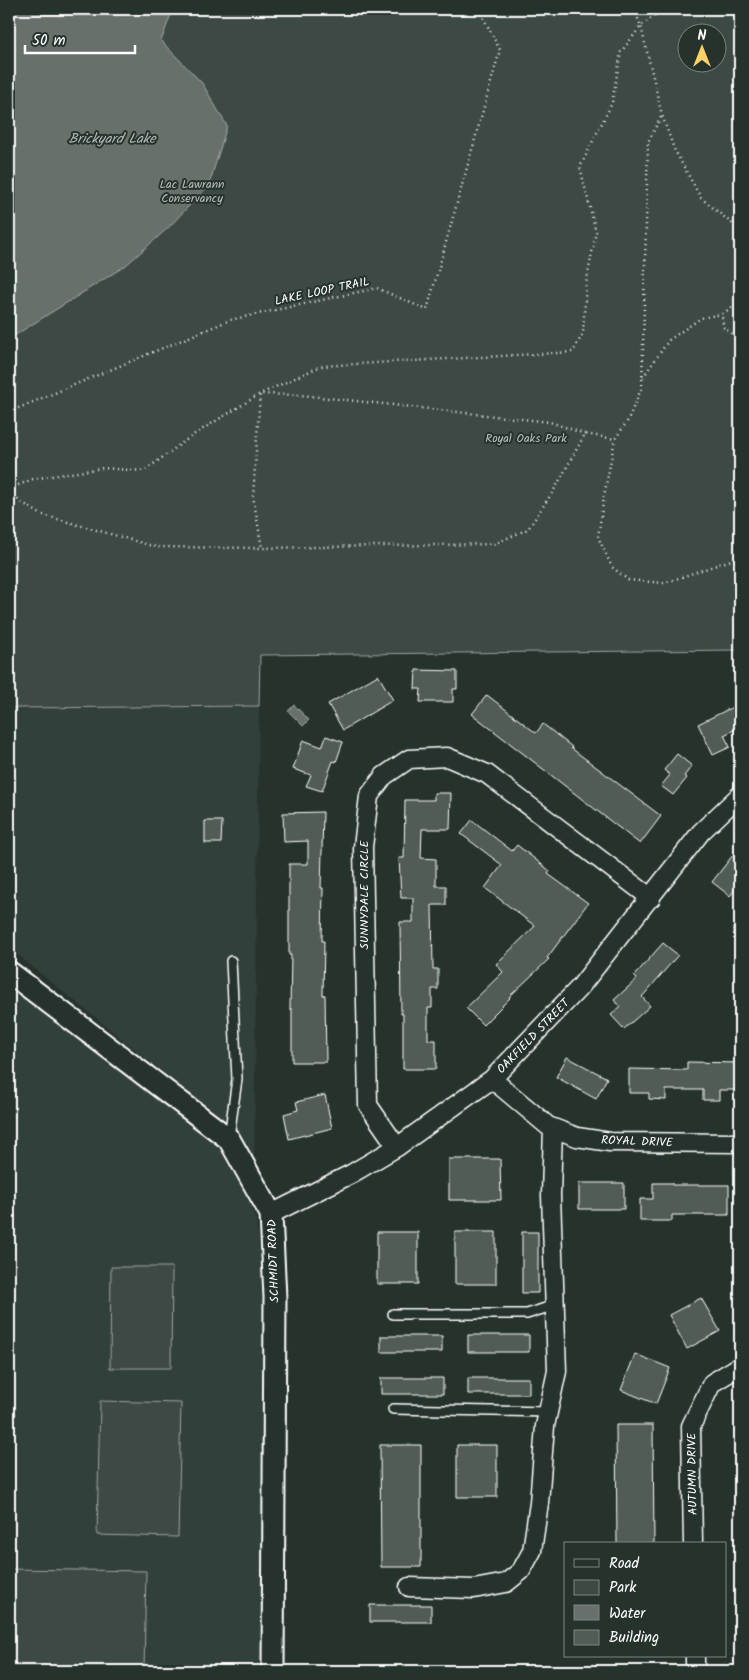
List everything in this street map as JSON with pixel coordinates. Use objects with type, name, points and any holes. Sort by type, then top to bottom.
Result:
[{"type":"street","name":"SUNNYDALE CIRCLE","points":[[397,1147],[368,1105],[363,847],[369,796],[384,776],[408,759],[446,757],[487,774],[651,898]]},
{"type":"street","name":"OAKFIELD STREET","points":[[271,1214],[351,1174],[397,1147],[492,1079],[580,988],[700,832],[740,795]]},
{"type":"street","name":"SCHMIDT ROAD","points":[[9,972],[229,1140],[271,1214],[275,1297],[273,1671]]},
{"type":"street","name":"ROYAL DRIVE","points":[[492,1079],[548,1126],[577,1137],[610,1142],[740,1143]]},
{"type":"street","points":[[409,1587],[474,1589],[506,1583],[521,1571],[532,1551],[548,1412],[557,1371],[551,1195],[553,1128]]},
{"type":"street","name":"AUTUMN DRIVE","points":[[693,1542],[691,1426],[712,1383],[740,1366]]},
{"type":"street","points":[[695,1658],[696,1671]]},
{"type":"lane","points":[[229,1140],[237,1079],[231,961]]},
{"type":"lane","points":[[393,1314],[527,1314],[555,1305]]},
{"type":"lane","points":[[393,1409],[548,1412]]},
{"type":"path","name":"LAKE LOOP TRAIL","points":[[9,412],[230,320],[377,288],[427,310],[500,50],[479,9]]},
{"type":"path","points":[[634,9],[641,26],[662,115],[674,149],[701,198],[740,230]]},
{"type":"path","points":[[9,489],[34,479],[103,468],[144,471],[194,435],[260,394],[321,366],[573,352],[584,333],[586,284],[596,232],[580,167],[612,103],[621,52],[641,26],[663,9]]},
{"type":"path","points":[[662,115],[648,142],[642,387],[627,422],[615,439],[598,537],[612,567],[628,580],[664,583],[740,557]]},
{"type":"path","points":[[642,378],[669,340],[701,318],[722,314],[740,302]]},
{"type":"path","points":[[722,314],[723,327],[740,340]]},
{"type":"path","points":[[260,394],[302,395],[550,422],[585,434],[615,439]]},
{"type":"path","points":[[260,394],[252,496],[262,548]]},
{"type":"path","points":[[9,494],[40,514],[156,547],[262,548],[494,544],[528,529],[556,487],[585,434]]},
{"type":"shaded area","points":[[259,706],[254,1170],[216,1119],[184,1089],[9,948],[9,806],[13,708]]},
{"type":"shaded area","points":[[9,971],[200,1127],[219,1147],[249,1200],[256,1221],[260,1250],[262,1293],[264,1671],[9,1671]]},
{"type":"green space","points":[[9,9],[740,9],[740,650],[260,655],[259,706],[13,708],[9,806]]},
{"type":"green space","points":[[111,1267],[172,1267],[171,1368],[110,1368]]},
{"type":"green space","points":[[100,1401],[181,1403],[178,1537],[97,1535]]},
{"type":"green space","points":[[9,1569],[146,1571],[144,1671],[9,1671]]},
{"type":"water","name":"Brickyard Lake","points":[[9,9],[173,9],[161,41],[202,83],[227,126],[209,185],[168,228],[125,266],[9,339]]},
{"type":"water","points":[[294,705],[309,720],[303,726],[288,711]]},
{"type":"building","points":[[416,670],[457,671],[457,689],[453,689],[453,702],[420,702],[421,689],[415,689]]},
{"type":"building","points":[[378,675],[393,700],[343,730],[328,704]]},
{"type":"building","points":[[487,695],[536,733],[543,724],[571,748],[661,816],[640,844],[472,714]]},
{"type":"building","points":[[733,707],[740,721],[740,727],[724,735],[730,747],[713,755],[698,724]]},
{"type":"building","points":[[326,736],[343,742],[336,762],[333,761],[322,791],[306,786],[311,775],[293,769],[303,740],[322,747]]},
{"type":"building","points":[[677,754],[692,766],[684,776],[687,778],[673,795],[661,786],[670,775],[664,770]]},
{"type":"building","points":[[434,793],[451,793],[450,829],[422,829],[421,858],[436,859],[436,886],[446,886],[446,905],[432,905],[433,969],[438,969],[438,989],[432,989],[432,1008],[428,1008],[428,1040],[436,1040],[436,1069],[403,1069],[400,922],[413,922],[413,898],[401,898],[399,858],[404,858],[405,800],[434,800]]},
{"type":"building","points":[[323,812],[321,888],[323,888],[322,941],[324,941],[323,995],[325,995],[326,1062],[292,1062],[289,864],[308,864],[308,841],[284,842],[283,813]]},
{"type":"building","points":[[472,820],[512,851],[517,845],[550,871],[548,874],[588,903],[547,958],[549,959],[483,1025],[466,1008],[503,972],[496,964],[535,926],[485,888],[502,865],[461,834]]},
{"type":"building","points":[[205,821],[222,821],[221,843],[205,843]]},
{"type":"building","points":[[740,846],[740,883],[730,896],[712,882]]},
{"type":"building","points":[[663,943],[678,955],[642,997],[650,1006],[624,1029],[611,1015],[620,1007],[614,1000],[637,979],[634,976]]},
{"type":"building","points":[[567,1057],[607,1078],[596,1099],[556,1077]]},
{"type":"building","points":[[687,1062],[740,1063],[740,1090],[719,1090],[719,1100],[703,1100],[703,1090],[666,1090],[666,1100],[649,1099],[649,1093],[629,1093],[629,1069],[687,1070]]},
{"type":"building","points":[[325,1095],[332,1128],[289,1139],[284,1114],[298,1110],[296,1102]]},
{"type":"building","points":[[449,1159],[500,1159],[501,1200],[449,1200]]},
{"type":"building","points":[[579,1183],[624,1183],[624,1209],[579,1209]]},
{"type":"building","points":[[653,1183],[729,1185],[729,1215],[672,1215],[672,1221],[640,1221],[640,1199],[653,1199]]},
{"type":"building","points":[[377,1232],[418,1232],[418,1284],[377,1284]]},
{"type":"building","points":[[455,1232],[496,1232],[496,1284],[455,1284]]},
{"type":"building","points":[[522,1232],[538,1232],[538,1293],[522,1293]]},
{"type":"building","points":[[701,1298],[720,1331],[687,1349],[669,1315]]},
{"type":"building","points":[[468,1335],[529,1335],[529,1352],[468,1352]]},
{"type":"building","points":[[381,1336],[442,1336],[442,1352],[381,1352]]},
{"type":"building","points":[[635,1354],[670,1368],[656,1404],[621,1390]]},
{"type":"building","points":[[381,1378],[443,1378],[443,1394],[381,1394]]},
{"type":"building","points":[[468,1378],[529,1378],[529,1394],[468,1394]]},
{"type":"building","points":[[616,1425],[653,1425],[654,1542],[617,1542]]},
{"type":"building","points":[[380,1445],[421,1445],[421,1567],[381,1567]]},
{"type":"building","points":[[457,1445],[497,1445],[497,1497],[457,1497]]},
{"type":"building","points":[[370,1605],[431,1605],[431,1622],[370,1622]]},
{"type":"park label","name":"Lac Lawrann Conservancy","points":[[192,191]]},
{"type":"park label","name":"Royal Oaks Park","points":[[526,438]]}]
